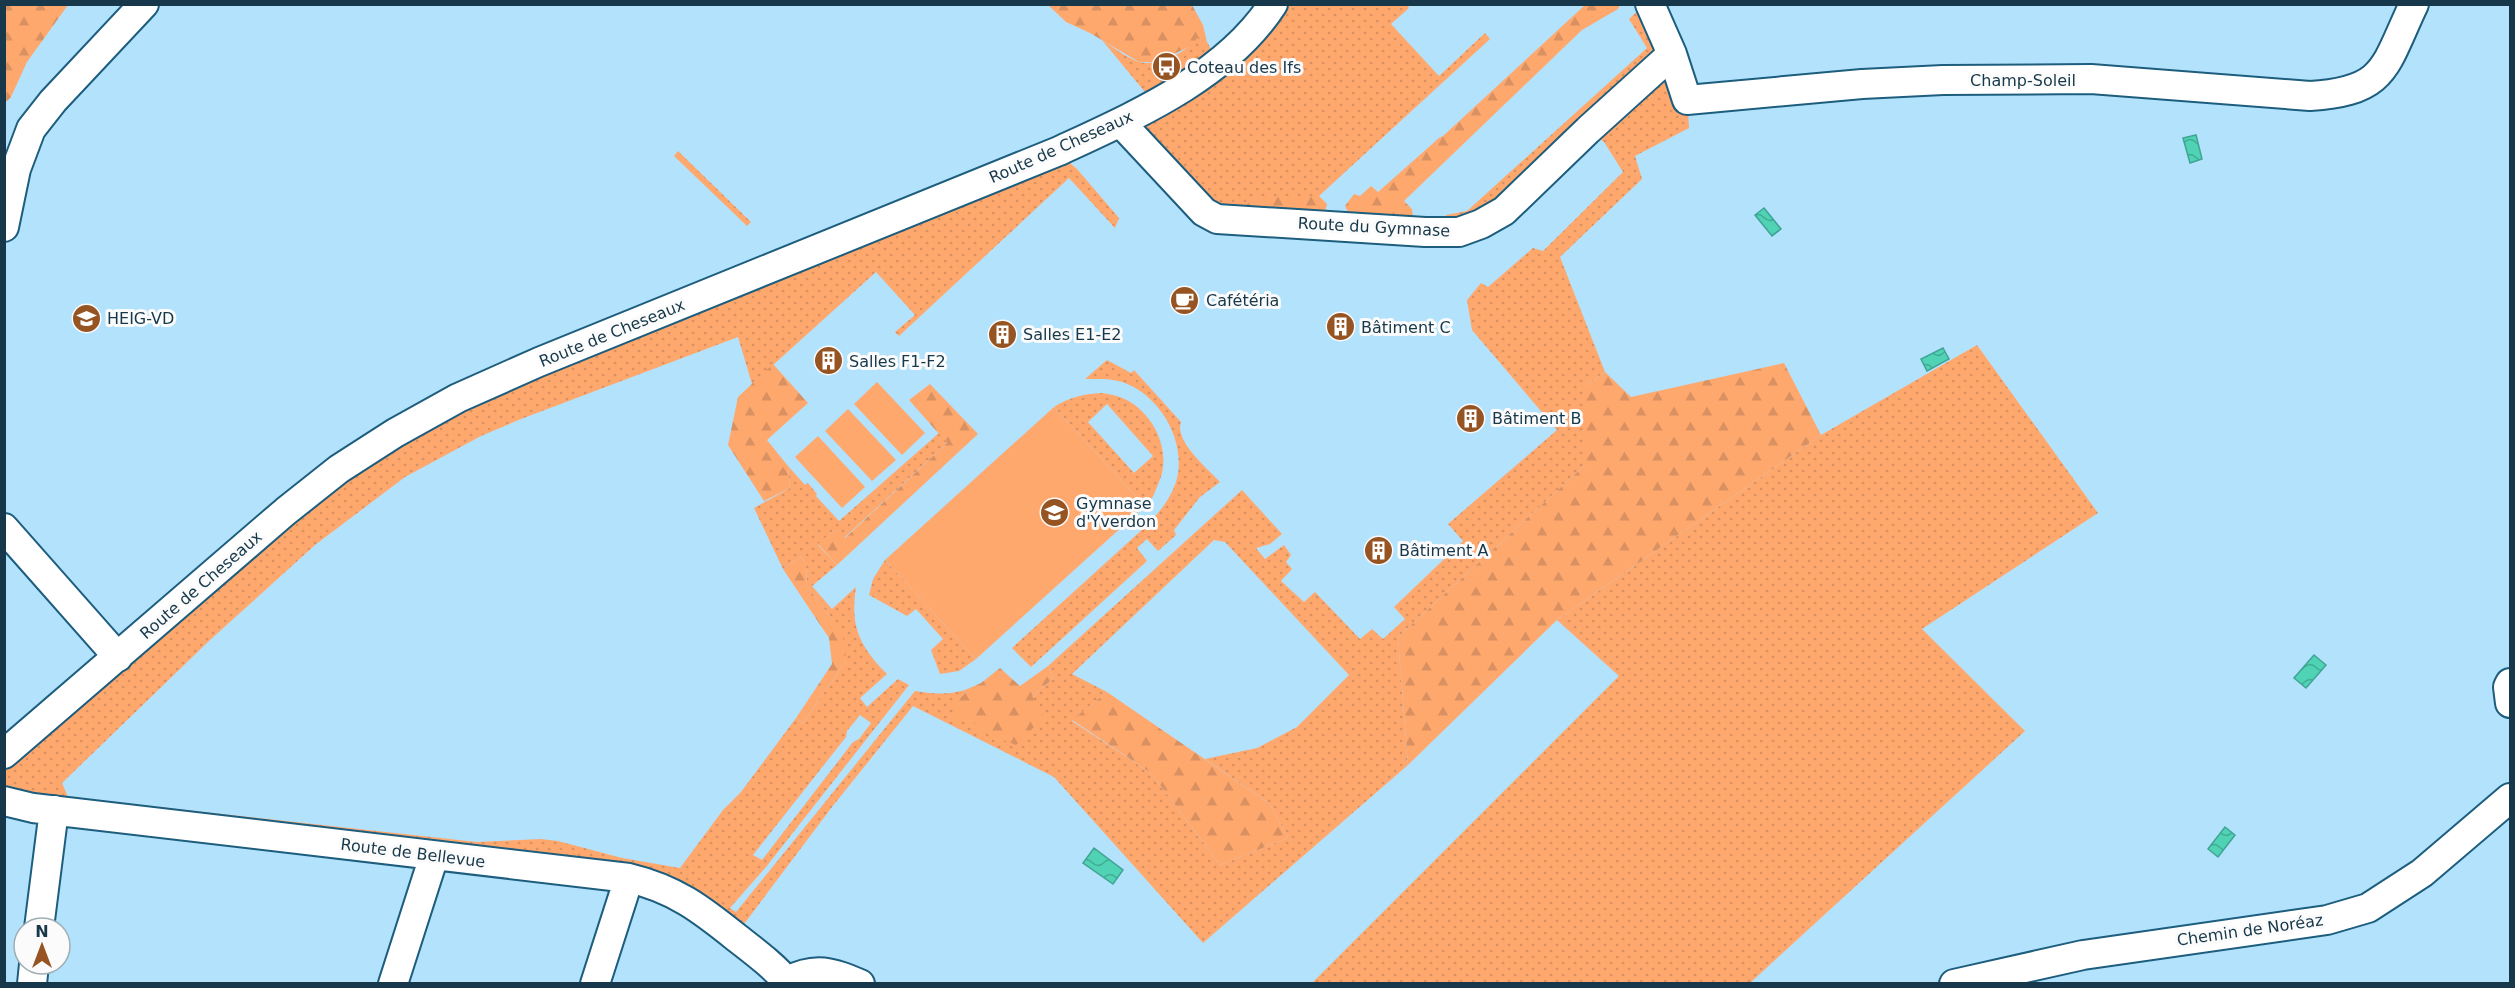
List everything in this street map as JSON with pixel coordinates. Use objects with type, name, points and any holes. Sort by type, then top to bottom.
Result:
[{"type":"street","points":[[4,227],[16,169],[31,129],[53,101],[144,4]]},
{"type":"street","name":"Route de Cheseaux","points":[[4,754],[277,519],[339,469],[395,432],[458,398],[549,358],[1059,151],[1121,123],[1194,82],[1246,37],[1273,4]]},
{"type":"street","name":"Champ-Soleil","points":[[1650,4],[1672,54],[1687,100],[1797,89],[1943,80],[2099,79],[2318,96],[2351,92],[2373,81],[2382,71],[2414,4]]},
{"type":"street","name":"Route du Gymnase","points":[[1121,123],[1204,212],[1217,219],[1425,232],[1459,232],[1482,224],[1504,211],[1588,130],[1672,54]]},
{"type":"street","points":[[4,528],[118,657]]},
{"type":"street","points":[[2511,683],[2508,687],[2511,703]]},
{"type":"street","name":"Chemin de Noréaz","points":[[1954,984],[2083,955],[2327,920],[2368,908],[2422,873],[2511,798]]},
{"type":"street","name":"Route de Bellevue","points":[[4,801],[20,806],[629,878],[654,884],[683,897],[700,908],[759,955],[788,982]]},
{"type":"street","points":[[41,916],[54,810]]},
{"type":"street","points":[[393,984],[434,856]]},
{"type":"street","points":[[595,984],[629,878]]},
{"type":"street","points":[[788,982],[810,971],[819,971],[839,975],[860,984]]},
{"type":"green space","points":[[5,4],[68,5],[27,62],[11,97],[5,103]]},
{"type":"green space","points":[[1048,5],[1192,5],[1203,25],[1207,42],[1197,38],[1193,45],[1157,62],[1139,62],[1090,33],[1066,22]]},
{"type":"green space","points":[[1273,5],[1407,5],[1409,8],[1391,24],[1439,76],[1485,33],[1490,39],[1319,196],[1256,196],[1251,221],[1217,219],[1135,136],[1154,103],[1102,40],[1130,58],[1146,63],[1163,60],[1180,53],[1197,37],[1207,42],[1212,51]]},
{"type":"green space","points":[[1585,5],[1620,5],[1618,9],[1582,30],[1404,201],[1412,209],[1413,217],[1354,226],[1345,206],[1354,194],[1360,196],[1371,186],[1378,192],[1443,136]]},
{"type":"green space","points":[[1644,5],[1688,113],[1689,128],[1635,156],[1642,179],[1560,257],[1605,372],[1585,386],[1585,465],[1398,637],[1408,765],[1203,943],[1054,777],[913,706],[832,807],[735,936],[683,897],[5,801],[5,753],[367,450],[1062,156],[1077,169],[1119,218],[1115,228],[1069,178],[899,336],[895,332],[915,315],[876,272],[752,384],[738,337],[521,419],[481,436],[405,477],[315,545],[209,641],[62,783],[68,797],[477,842],[541,839],[558,841],[622,858],[680,868],[796,718],[803,723],[846,661],[832,619],[807,586],[806,564],[801,557],[783,569],[754,508],[790,488],[788,466],[805,485],[808,483],[817,494],[816,496],[839,521],[939,433],[947,443],[844,538],[834,530],[818,545],[837,565],[812,586],[832,609],[856,587],[854,613],[859,635],[877,664],[887,674],[860,698],[867,707],[898,679],[909,685],[766,867],[730,908],[736,912],[915,691],[940,694],[965,690],[964,695],[1032,696],[1053,679],[1048,666],[1242,490],[1282,534],[1270,544],[1256,548],[1265,559],[1284,545],[1291,555],[1286,562],[1292,569],[1281,581],[1304,602],[1315,592],[1360,639],[1372,629],[1383,639],[1405,619],[1394,607],[1463,541],[1448,524],[1557,430],[1472,330],[1467,300],[1481,283],[1488,287],[1533,248],[1543,251],[1623,172],[1604,142],[1588,130],[1481,224],[1445,219],[1446,215],[1467,211],[1647,48],[1629,19]],"holes":[[[1214,540],[1225,542],[1349,675],[1297,727],[1257,748],[1205,759],[1270,804],[1288,838],[1220,865],[1151,773],[1072,721],[1107,692],[1072,674]],[[860,715],[871,723],[859,739],[853,742],[762,860],[753,855],[846,737],[847,731]]]},
{"type":"green space","points":[[678,151],[751,222],[747,226],[674,156]]},
{"type":"green space","points":[[1256,196],[1319,196],[1327,204],[1325,212],[1251,221],[1247,204]]},
{"type":"green space","points":[[1977,345],[2098,513],[1922,629],[2025,731],[1750,983],[1311,984],[1619,676],[1557,620],[1821,435]]},
{"type":"green space","points":[[1107,360],[1131,373],[1134,370],[1181,422],[1182,437],[1187,446],[1220,482],[1200,497],[1174,530],[1176,535],[1158,551],[1147,539],[1137,548],[1147,561],[1031,667],[1012,648],[1155,517],[1171,495],[1176,482],[1179,467],[1178,452],[1168,422],[1159,409],[1136,388],[1122,382],[1108,379],[1085,379]]},
{"type":"green space","points":[[1784,363],[1821,435],[1557,620],[1408,765],[1398,637],[1585,465],[1585,386],[1605,372],[1631,397]]},
{"type":"green space","points":[[773,364],[808,403],[767,440],[788,466],[790,488],[764,501],[728,445],[738,397]]},
{"type":"green space","points":[[877,382],[925,433],[902,455],[854,404]]},
{"type":"green space","points":[[930,384],[978,434],[837,565],[818,544],[834,530],[845,538],[947,443],[909,400]]},
{"type":"green space","points":[[1102,393],[1120,397],[1131,403],[1142,411],[1157,432],[1161,444],[1163,470],[1150,501],[1145,506],[1054,407],[1071,398]],"holes":[[[1107,404],[1153,456],[1134,473],[1088,422]]]},
{"type":"green space","points":[[1054,407],[1145,506],[976,659],[885,560]]},
{"type":"green space","points":[[848,409],[896,460],[872,481],[825,431]]},
{"type":"green space","points":[[818,436],[865,487],[842,508],[795,457]]},
{"type":"green space","points":[[801,557],[806,564],[807,586],[832,619],[845,642],[846,661],[803,723],[796,718],[832,664],[829,638],[783,569]]},
{"type":"green space","points":[[885,560],[976,659],[959,671],[940,674],[931,650],[943,639],[916,609],[907,616],[869,595],[873,579]]},
{"type":"green space","points":[[1048,666],[1053,679],[1032,696],[1044,717],[1016,745],[980,731],[973,721],[955,721],[952,703],[964,695],[965,690],[981,683],[1000,668],[1020,686]]},
{"type":"green space","points":[[1107,692],[1270,804],[1288,838],[1220,865],[1151,773],[1072,720]]},
{"type":"water","points":[[2196,135],[2202,159],[2190,163],[2183,138]]},
{"type":"water","points":[[1764,208],[1781,229],[1772,236],[1755,215]]},
{"type":"water","points":[[1943,348],[1949,359],[1927,371],[1921,359]]},
{"type":"water","points":[[2314,655],[2326,665],[2306,688],[2294,678]]},
{"type":"water","points":[[2225,827],[2235,835],[2218,857],[2208,849]]},
{"type":"water","points":[[1094,848],[1123,870],[1113,884],[1083,863]]},
{"type":"place","name":"Coteau des Ifs","points":[[1166,67]]},
{"type":"place","name":"Cafétéria","points":[[1185,300]]},
{"type":"place","name":"HEIG-VD","points":[[86,318]]},
{"type":"place","name":"Bâtiment C","points":[[1340,327]]},
{"type":"place","name":"Salles E1-E2","points":[[1002,334]]},
{"type":"place","name":"Salles F1-F2","points":[[828,361]]},
{"type":"place","name":"Bâtiment B","points":[[1471,418]]},
{"type":"place","name":"Gymnase d'Yverdon","points":[[1055,512]]},
{"type":"place","name":"Bâtiment A","points":[[1378,550]]}]
